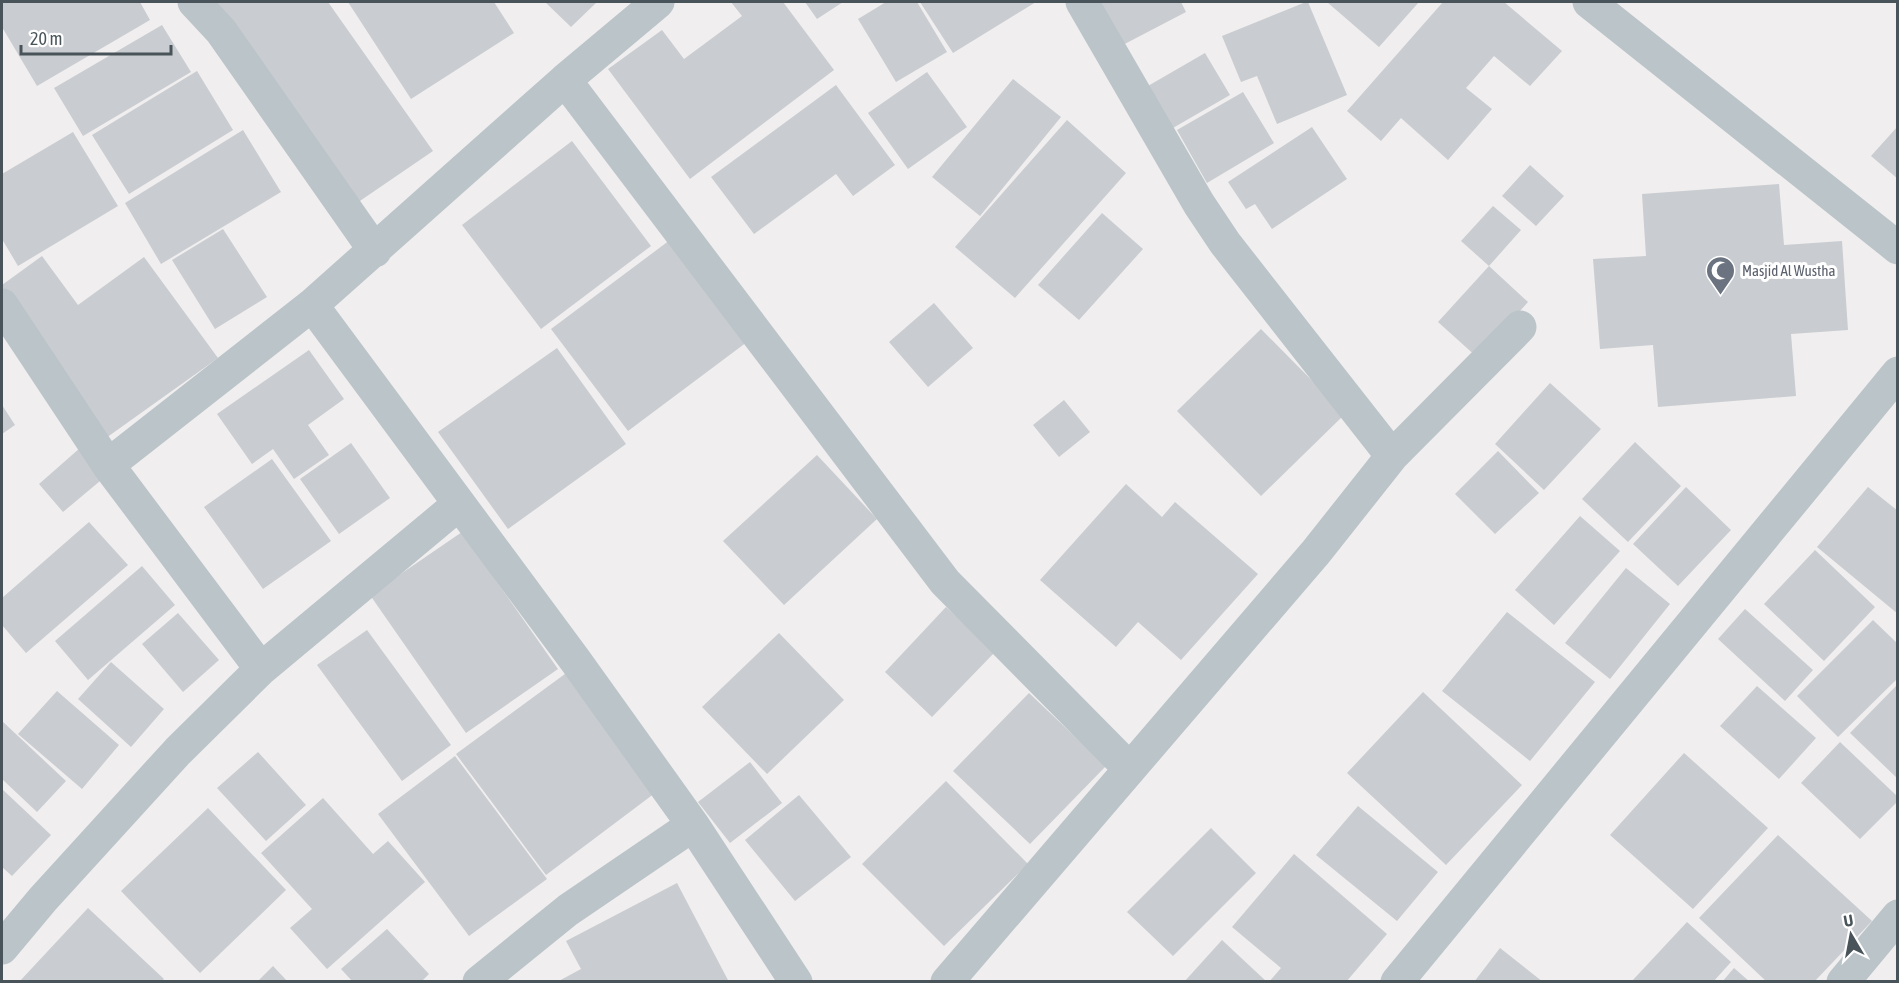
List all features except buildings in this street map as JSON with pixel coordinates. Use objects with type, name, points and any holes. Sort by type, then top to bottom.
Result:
[{"type":"street","points":[[194,2],[220,31],[375,251]]},
{"type":"street","points":[[108,465],[312,304],[375,251],[565,80],[658,2]]},
{"type":"street","points":[[1082,2],[1199,204],[1225,243],[1392,456]]},
{"type":"street","points":[[1589,2],[1898,248]]},
{"type":"street","points":[[565,80],[945,582],[1129,768]]},
{"type":"street","points":[[312,304],[575,660],[693,825],[796,981]]},
{"type":"street","points":[[2,305],[108,465],[261,669]]},
{"type":"street","points":[[947,981],[1316,552],[1392,456],[1520,327]]},
{"type":"street","points":[[1397,981],[1898,373]]},
{"type":"street","points":[[2,948],[43,899],[178,752],[261,669],[459,504]]},
{"type":"street","points":[[479,981],[568,910],[693,825]]},
{"type":"street","points":[[1843,981],[1898,916]]},
{"type":"place","name":"Masjid Al Wustha","points":[[1721,296]]}]
